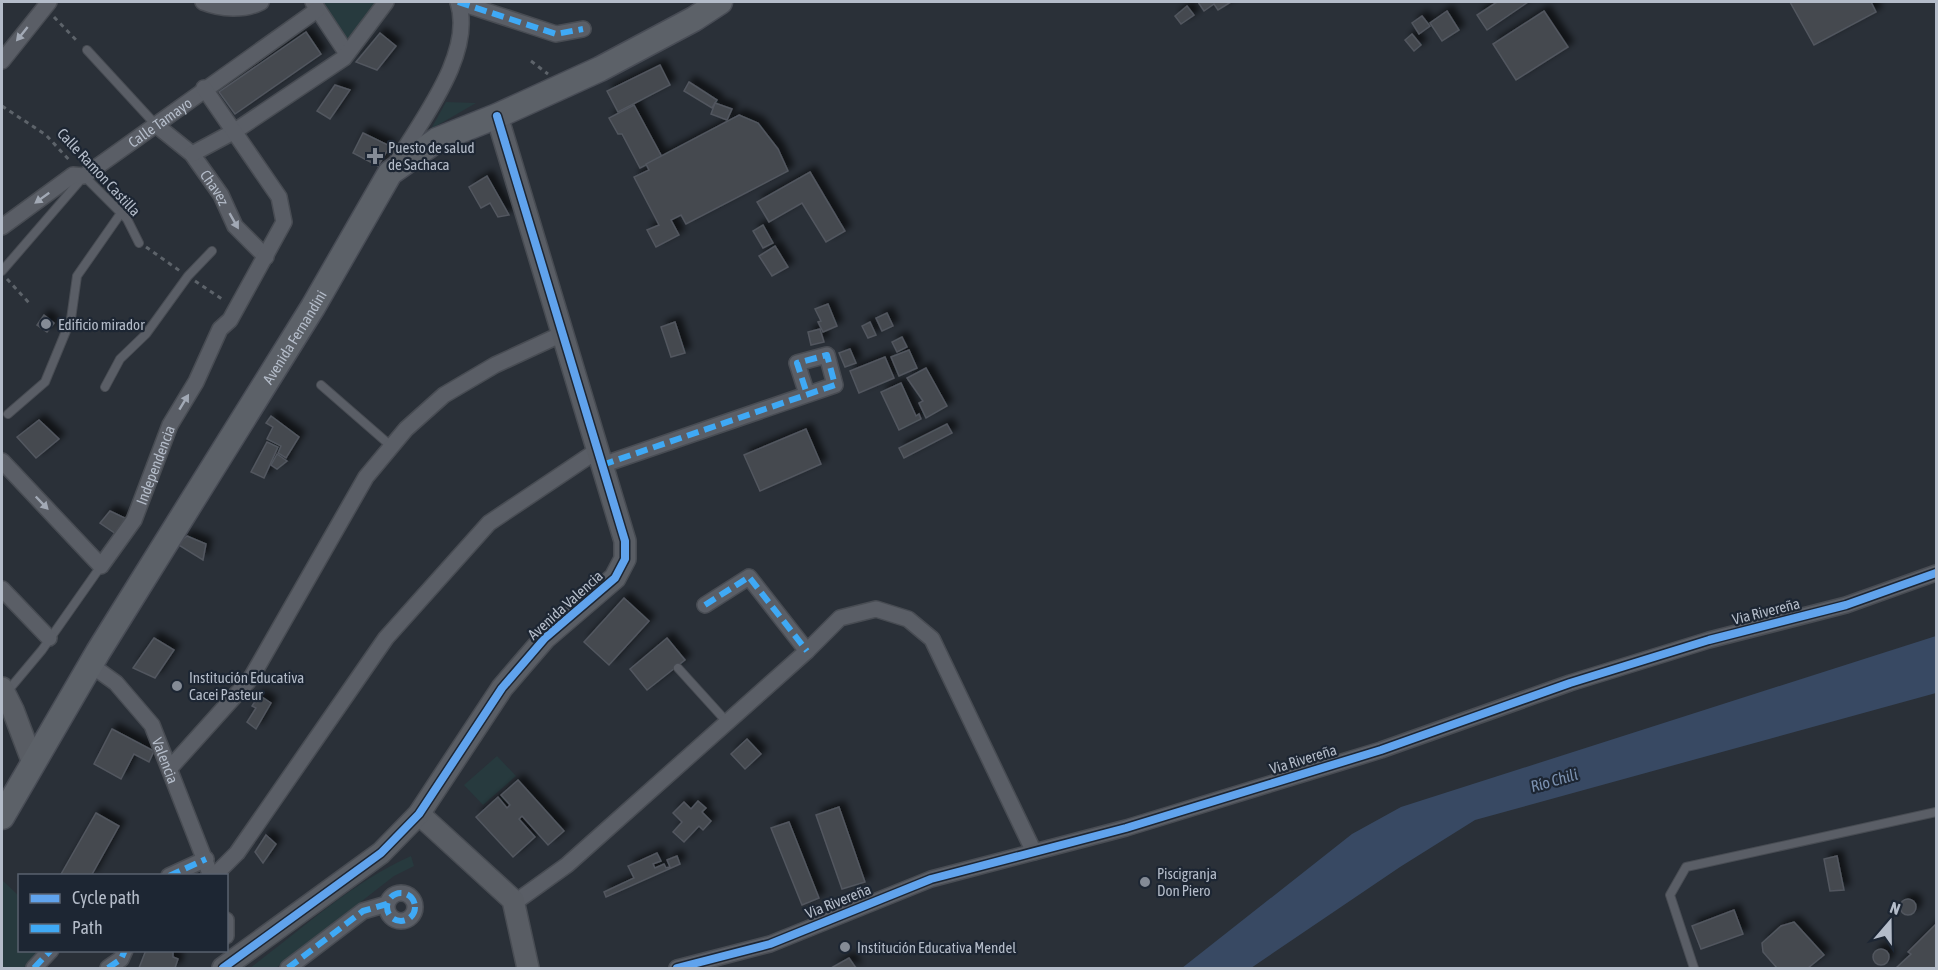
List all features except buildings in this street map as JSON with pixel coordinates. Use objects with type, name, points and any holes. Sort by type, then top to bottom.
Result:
[{"type":"main road","name":"Avenida Fernandini","points":[[2,817],[90,665],[313,307],[390,173],[437,140],[497,116],[600,69],[694,19],[720,2]]},
{"type":"street","points":[[203,2],[212,5],[249,8],[261,2]]},
{"type":"street","points":[[192,154],[235,131],[344,58],[346,52],[386,2]]},
{"type":"street","points":[[458,2],[556,34],[583,29]]},
{"type":"street","points":[[390,173],[442,88],[455,56],[462,13],[458,2]]},
{"type":"street","points":[[2,62],[47,4]]},
{"type":"street","points":[[315,6],[346,52]]},
{"type":"street","name":"Calle Tamayo","points":[[2,227],[73,175],[84,176],[315,6]]},
{"type":"street","points":[[204,88],[235,131]]},
{"type":"street","name":"Avenida Valencia","points":[[223,969],[381,853],[419,814],[502,688],[545,638],[615,578],[625,559],[624,541],[497,116]]},
{"type":"street","name":"Chavez","points":[[156,125],[192,154],[221,195],[235,226],[266,257]]},
{"type":"street","name":"Independencia","points":[[101,566],[134,520],[170,425],[196,382],[220,329],[230,320],[284,222],[279,197],[235,131]]},
{"type":"street","points":[[170,768],[251,678],[366,477],[406,429],[444,395],[495,365],[562,334]]},
{"type":"street","points":[[215,874],[237,853],[386,638],[489,524],[600,458],[807,394]]},
{"type":"street","points":[[2,461],[101,566]]},
{"type":"street","name":"Via Rivereña","points":[[677,969],[770,944],[931,879],[1126,828],[1370,753],[1581,680],[1709,640],[1846,605],[1936,573]]},
{"type":"street","points":[[705,605],[749,577],[807,651]]},
{"type":"street","points":[[2,589],[49,638]]},
{"type":"street","points":[[513,900],[521,898],[567,865],[807,651],[840,618],[876,609],[908,619],[932,639],[1034,852]]},
{"type":"street","name":"Valencia","points":[[90,665],[116,683],[152,725],[212,874]]},
{"type":"street","points":[[3,691],[33,763]]},
{"type":"street","points":[[419,814],[513,900],[528,969]]},
{"type":"street","points":[[173,874],[206,859]]},
{"type":"street","points":[[288,969],[363,911],[387,904]]},
{"type":"street","points":[[34,969],[50,952]]},
{"type":"street","points":[[108,969],[121,959],[124,952]]},
{"type":"street","points":[[217,969],[225,952]]},
{"type":"lane","points":[[87,50],[156,125]]},
{"type":"lane","points":[[2,272],[84,176]]},
{"type":"lane","name":"Calle Ramon Castilla","points":[[84,176],[127,219],[139,243]]},
{"type":"lane","points":[[8,414],[45,382],[71,318],[77,276],[121,213]]},
{"type":"lane","points":[[105,387],[120,359],[146,334],[188,276],[212,250]]},
{"type":"lane","points":[[321,385],[391,446]]},
{"type":"lane","name":"Independencia","points":[[3,691],[49,638],[101,566]]},
{"type":"lane","points":[[678,668],[726,721]]},
{"type":"lane","points":[[1694,969],[1670,896],[1686,867],[1936,812]]},
{"type":"path","points":[[47,4],[87,50]]},
{"type":"path","points":[[2,272],[31,305]]},
{"type":"green space","points":[[323,2],[378,2],[347,40]]},
{"type":"green space","points":[[446,102],[476,103],[431,129]]},
{"type":"green space","points":[[497,756],[516,776],[483,805],[464,785]]},
{"type":"green space","points":[[411,856],[414,866],[394,876],[276,968],[250,968],[368,879]]},
{"type":"green space","points":[[2,880],[18,895],[18,952],[41,952],[23,968],[2,968]]},
{"type":"water","name":"Río Chili","points":[[1936,636],[1936,693],[1475,820],[1400,867],[1251,968],[1182,968],[1352,834],[1401,807]]},
{"type":"marked path","points":[[458,2],[556,34],[583,29]]},
{"type":"marked path","points":[[602,465],[835,385],[827,355],[797,363],[807,394]]},
{"type":"marked path","points":[[705,605],[749,577],[807,651]]},
{"type":"marked path","points":[[173,874],[206,859]]},
{"type":"marked path","points":[[401,893],[411,897],[415,907],[411,917],[401,921],[391,917],[387,907],[391,897],[401,893]]},
{"type":"marked path","points":[[288,968],[363,911],[387,904]]},
{"type":"marked path","points":[[34,968],[49,952]]},
{"type":"marked path","points":[[108,968],[121,959],[124,952]]},
{"type":"cycle path","points":[[223,968],[381,853],[419,814],[502,688],[545,638],[615,578],[625,559],[625,541],[497,116]]},
{"type":"cycle path","points":[[677,968],[770,944],[931,879],[1126,828],[1381,750],[1570,683],[1709,640],[1846,605],[1936,573]]},
{"type":"place","name":"Puesto de salud de Sachaca","points":[[375,156]]},
{"type":"place","name":"Edificio mirador","points":[[46,324]]},
{"type":"place","name":"Institución Educativa Cacei Pasteur","points":[[177,686]]},
{"type":"place","name":"Piscigranja Don Piero","points":[[1145,882]]},
{"type":"place","name":"Institución Educativa Mendel","points":[[845,947]]}]
